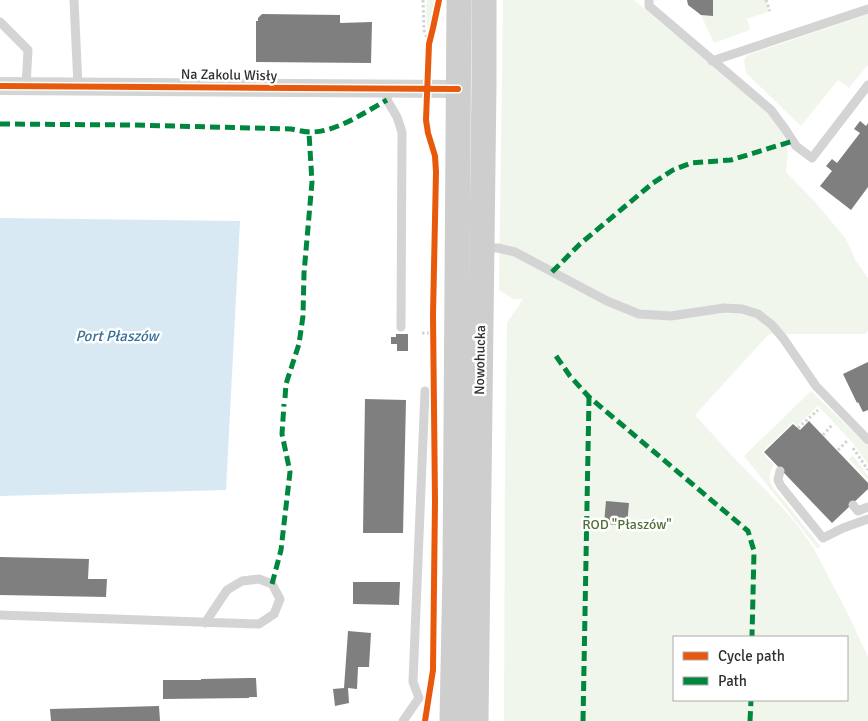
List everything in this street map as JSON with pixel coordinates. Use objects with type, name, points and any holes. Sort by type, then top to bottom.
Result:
[{"type":"main road","name":"Nowohucka","points":[[452,721],[459,0]]},
{"type":"main road","name":"Nowohucka","points":[[476,721],[484,0]]},
{"type":"street","name":"Na Zakolu Wisły","points":[[0,86],[458,90]]},
{"type":"lane","points":[[74,0],[78,86]]},
{"type":"lane","points":[[649,0],[649,6],[771,110],[796,146],[812,158],[868,85]]},
{"type":"lane","points":[[712,61],[868,9]]},
{"type":"lane","points":[[0,22],[28,50],[26,86]]},
{"type":"lane","points":[[388,89],[387,100],[397,117],[402,132],[401,327]]},
{"type":"lane","points":[[482,248],[498,248],[515,252],[607,301],[639,314],[672,316],[724,308],[742,309],[758,314],[772,325],[783,338],[816,386],[868,440]]},
{"type":"lane","points":[[403,721],[419,698],[413,682],[425,391]]},
{"type":"lane","points":[[780,471],[778,480],[780,486],[823,538],[842,528],[868,519]]},
{"type":"lane","points":[[853,505],[858,511],[868,507]]},
{"type":"lane","points":[[0,615],[205,623],[259,624],[274,614],[280,599],[272,584],[259,579],[242,581],[227,590],[205,623]]},
{"type":"path","points":[[424,0],[424,30],[429,44]]},
{"type":"path","points":[[766,0],[770,11]]},
{"type":"path","points":[[429,44],[431,36]]},
{"type":"path","points":[[422,333],[434,333]]},
{"type":"path","points":[[798,428],[818,410],[822,415]]},
{"type":"path","points":[[828,420],[837,431]]},
{"type":"path","points":[[823,435],[832,425]]},
{"type":"path","points":[[842,436],[848,441],[868,470]]},
{"type":"path","points":[[838,450],[848,441]]},
{"type":"green space","points":[[427,0],[434,0],[428,35],[426,14]]},
{"type":"green space","name":"ROD \"Płaszów\"","points":[[503,0],[634,0],[769,114],[782,133],[788,153],[786,172],[816,203],[846,239],[856,261],[868,278],[868,331],[865,334],[769,334],[695,415],[788,514],[814,549],[868,657],[868,721],[504,721],[507,323],[523,299],[513,299],[499,290]]},
{"type":"green space","points":[[713,0],[766,0],[770,11],[747,19],[750,30],[714,43],[701,15],[713,16]]},
{"type":"green space","points":[[868,14],[868,65],[849,88],[838,80],[801,126],[746,73],[744,60],[748,55]]},
{"type":"green space","points":[[811,391],[868,446],[868,464],[852,442],[818,406],[797,426],[793,422],[762,452],[774,465],[770,475],[772,486],[821,547],[817,548],[744,456]]},
{"type":"green space","points":[[853,455],[868,476],[868,480],[849,459]]},
{"type":"water","name":"Port Płaszów","points":[[0,218],[240,221],[226,490],[0,496]]},
{"type":"building","points":[[687,0],[713,0],[713,16],[701,15],[688,5]]},
{"type":"building","points":[[262,14],[340,15],[340,23],[372,22],[371,63],[256,62],[256,21],[258,21]]},
{"type":"building","points":[[860,121],[866,126],[868,123],[868,187],[851,210],[820,186],[832,171],[826,166],[832,159],[837,163],[860,133],[854,129]]},
{"type":"building","points":[[396,334],[408,334],[408,351],[397,351],[397,344],[391,344],[391,337],[396,337]]},
{"type":"building","points":[[868,362],[868,410],[863,412],[843,374]]},
{"type":"building","points":[[365,399],[406,400],[403,533],[363,533]]},
{"type":"building","points":[[809,421],[868,483],[868,489],[832,523],[764,452],[793,424],[800,430]]},
{"type":"building","points":[[606,501],[629,503],[627,526],[604,524]]},
{"type":"building","points":[[0,557],[89,559],[88,579],[107,579],[106,597],[0,595]]},
{"type":"building","points":[[353,582],[400,582],[399,605],[353,604]]},
{"type":"building","points":[[348,631],[371,633],[369,667],[358,667],[357,689],[348,688],[349,703],[335,706],[333,689],[344,688]]},
{"type":"building","points":[[256,678],[257,697],[163,699],[163,680]]},
{"type":"building","points":[[159,706],[160,721],[51,721],[50,709]]},
{"type":"marked path","points":[[0,124],[291,129],[311,132],[331,129],[341,125],[387,100]]},
{"type":"marked path","points":[[285,398],[286,384],[299,344],[303,316],[304,273],[312,182],[309,133]]},
{"type":"marked path","points":[[552,272],[580,244],[653,183],[673,170],[691,163],[731,160],[793,141]]},
{"type":"marked path","points":[[556,356],[570,376],[589,397],[748,531],[754,551],[752,636]]},
{"type":"marked path","points":[[583,721],[589,397]]},
{"type":"marked path","points":[[272,584],[281,550],[290,472],[282,434],[284,404]]},
{"type":"marked path","points":[[750,721],[751,701]]},
{"type":"cycle path","points":[[425,721],[433,670],[435,501],[433,315],[436,172],[435,156],[426,120],[429,44],[439,0]]},
{"type":"cycle path","points":[[0,86],[458,89]]}]
